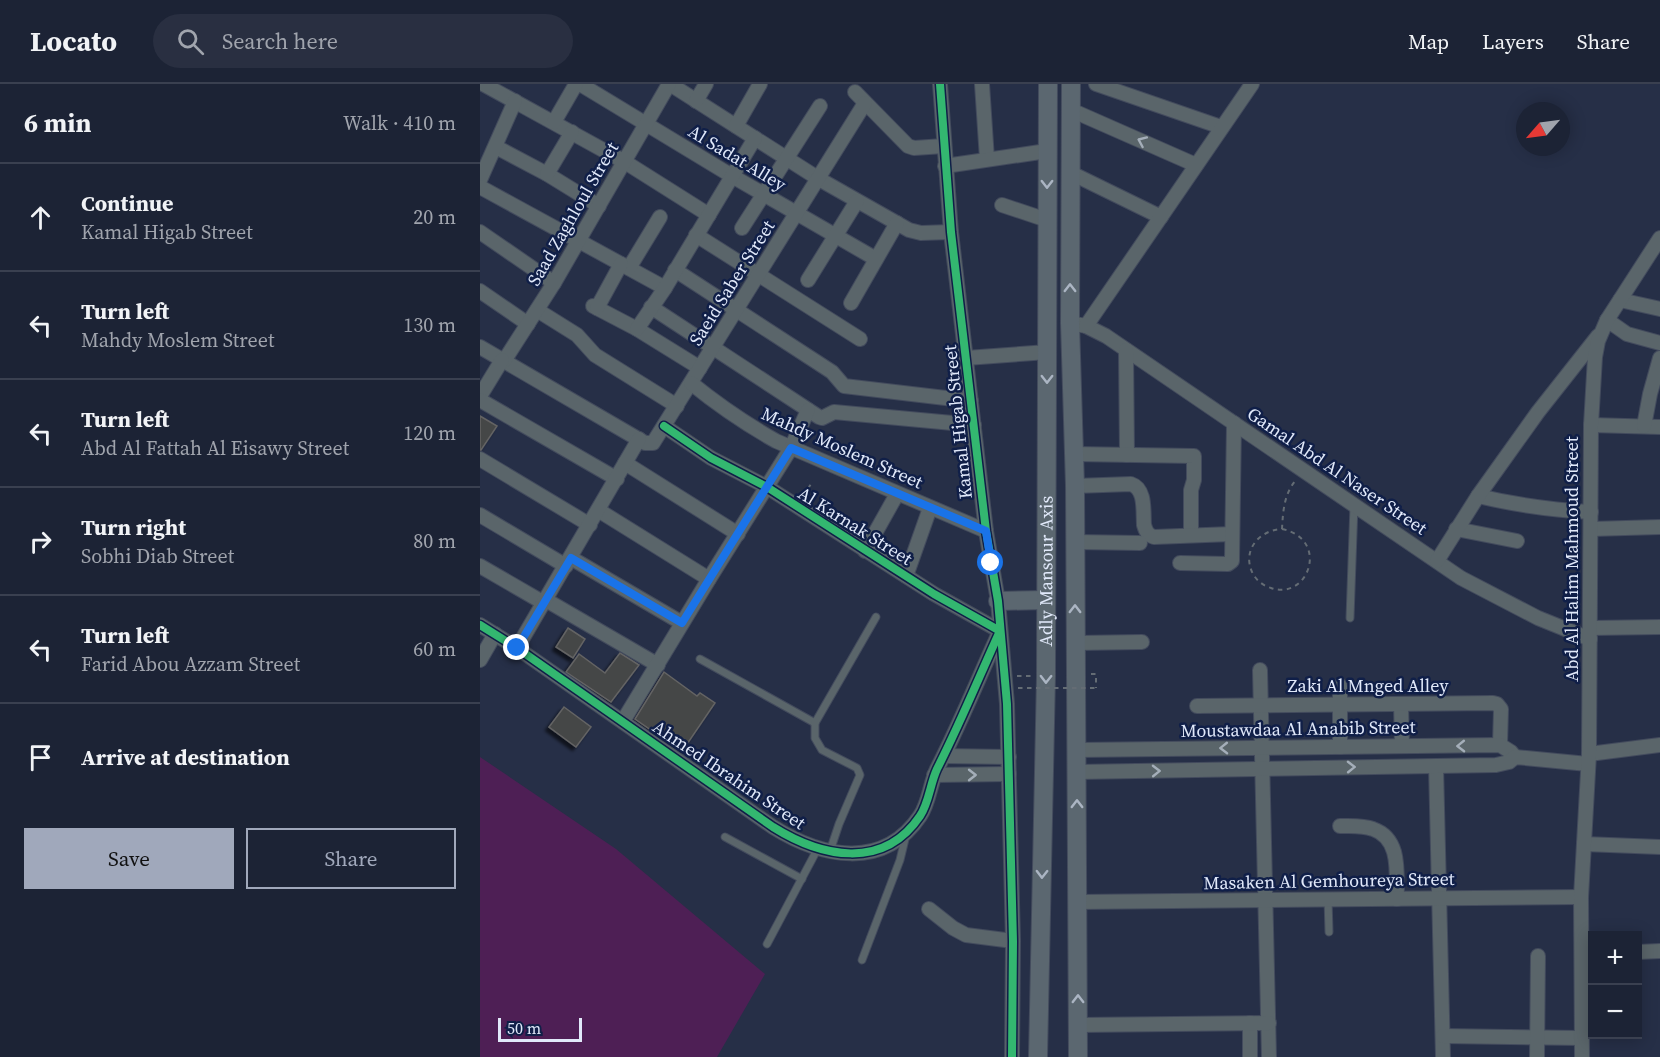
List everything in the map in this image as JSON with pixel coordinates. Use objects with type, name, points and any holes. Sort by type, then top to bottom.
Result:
[{"type":"main road","name":"Adly Mansour Axis","points":[[1038,1057],[1046,600],[1048,84]]},
{"type":"main road","name":"Adly Mansour Axis","points":[[1071,84],[1071,173],[1078,325],[1074,454],[1078,1057]]},
{"type":"main road","points":[[998,601],[1046,600]]},
{"type":"street","points":[[483,84],[625,162],[709,214]]},
{"type":"street","points":[[554,122],[578,84]]},
{"type":"street","name":"Al Sadat Alley","points":[[578,84],[876,260]]},
{"type":"street","points":[[669,84],[819,179],[909,230],[921,233],[951,232]]},
{"type":"street","name":"Saad Zaghloul Street","points":[[480,398],[554,283],[669,84]]},
{"type":"street","points":[[696,101],[706,84]]},
{"type":"street","points":[[736,126],[760,84]]},
{"type":"street","name":"Kamal Higab Street","points":[[940,84],[951,232],[986,531],[998,601],[1007,704],[1013,941],[1012,1057]]},
{"type":"street","points":[[982,84],[987,159]]},
{"type":"street","points":[[1096,84],[1221,127]]},
{"type":"street","points":[[1078,325],[1161,216],[1252,84]]},
{"type":"street","points":[[855,92],[908,146],[914,148],[944,146]]},
{"type":"street","points":[[480,180],[515,101]]},
{"type":"street","name":"Saeid Saber Street","points":[[639,439],[648,444],[653,443],[865,103]]},
{"type":"street","points":[[742,228],[820,106]]},
{"type":"street","points":[[1071,110],[1196,165]]},
{"type":"street","points":[[547,174],[572,132]]},
{"type":"street","points":[[637,328],[665,288],[755,138]]},
{"type":"street","points":[[496,147],[600,206]]},
{"type":"street","points":[[945,166],[1047,152]]},
{"type":"street","points":[[1071,173],[1161,216]]},
{"type":"street","points":[[480,187],[665,288]]},
{"type":"street","points":[[808,280],[857,201]]},
{"type":"street","points":[[1002,205],[1047,220]]},
{"type":"street","points":[[660,217],[595,307],[637,328],[700,368]]},
{"type":"street","points":[[851,303],[897,223]]},
{"type":"street","points":[[480,232],[554,283]]},
{"type":"street","points":[[696,235],[860,339]]},
{"type":"street","name":"Abd Al Halim Mahmoud Street","points":[[1582,1057],[1581,1038],[1587,954],[1581,897],[1588,759],[1591,425],[1595,357],[1605,326],[1660,238]]},
{"type":"street","points":[[675,270],[832,372],[840,382],[847,386],[971,400]]},
{"type":"street","points":[[480,291],[528,324]]},
{"type":"street","points":[[1620,300],[1660,309]]},
{"type":"street","points":[[651,307],[822,418],[834,412],[974,426]]},
{"type":"street","points":[[537,310],[577,335],[595,355],[677,406]]},
{"type":"street","name":"Gamal Abd Al Naser Street","points":[[1078,325],[1106,336],[1461,578],[1538,618],[1590,633]]},
{"type":"street","points":[[1437,561],[1478,496],[1538,412],[1605,326],[1660,343]]},
{"type":"street","points":[[480,347],[639,439],[517,648]]},
{"type":"street","points":[[1126,350],[1127,455]]},
{"type":"street","points":[[966,358],[1048,352]]},
{"type":"street","points":[[1644,426],[1660,358]]},
{"type":"street","name":"Mahdy Moslem Street","points":[[691,383],[746,424],[791,448],[986,531]]},
{"type":"street","points":[[480,398],[617,479]]},
{"type":"street","points":[[623,721],[813,413]]},
{"type":"street","points":[[1180,563],[1230,563],[1232,559],[1234,423]]},
{"type":"street","points":[[1591,425],[1660,427]]},
{"type":"street","name":"Al Karnak Street","points":[[664,426],[711,458],[767,487],[934,594],[1000,631]]},
{"type":"street","points":[[1074,454],[1194,456],[1191,535]]},
{"type":"street","points":[[480,459],[590,525]]},
{"type":"street","points":[[626,463],[738,534]]},
{"type":"street","points":[[1075,486],[1131,484],[1137,486],[1141,490],[1145,531],[1155,537],[1232,534]]},
{"type":"street","points":[[865,551],[897,494]]},
{"type":"street","points":[[1478,496],[1524,507],[1591,512]]},
{"type":"street","points":[[906,576],[930,508]]},
{"type":"street","points":[[598,510],[709,579]]},
{"type":"street","points":[[480,515],[682,623]]},
{"type":"street","points":[[1591,529],[1660,527]]},
{"type":"street","points":[[1456,529],[1517,541]]},
{"type":"street","points":[[1075,542],[1140,543]]},
{"type":"street","points":[[480,566],[658,665]]},
{"type":"street","name":"Ahmed Ibrahim Street","points":[[480,625],[517,648],[773,826],[795,839],[824,850],[850,854],[870,852],[889,846],[907,832],[921,814],[934,775],[1000,631]]},
{"type":"street","points":[[1590,633],[1660,627]]},
{"type":"street","points":[[480,660],[495,634]]},
{"type":"street","points":[[1076,643],[1142,642]]},
{"type":"street","points":[[1260,670],[1269,1057]]},
{"type":"street","points":[[1340,686],[1340,747]]},
{"type":"street","points":[[1401,704],[1402,746]]},
{"type":"street","name":"Zaki Al Mnged Alley","points":[[1197,706],[1497,704],[1501,709],[1500,745]]},
{"type":"street","points":[[1500,745],[1515,757]]},
{"type":"street","name":"Moustawdaa Al Anabib Street","points":[[1076,750],[1500,745]]},
{"type":"street","points":[[1076,772],[1503,764],[1515,757],[1588,759],[1660,745]]},
{"type":"street","points":[[944,756],[1009,757]]},
{"type":"street","points":[[1436,766],[1443,1057]]},
{"type":"street","points":[[934,775],[1009,774]]},
{"type":"street","points":[[1340,826],[1371,828],[1387,837],[1395,853],[1397,899]]},
{"type":"street","points":[[1584,844],[1660,847]]},
{"type":"street","name":"Masaken Al Gemhoureya Street","points":[[1077,902],[1581,897]]},
{"type":"street","points":[[929,909],[966,935],[1013,941]]},
{"type":"street","points":[[1642,952],[1660,951]]},
{"type":"street","points":[[1537,1057],[1538,956]]},
{"type":"street","points":[[1250,1023],[1250,1057]]},
{"type":"street","points":[[1078,1024],[1269,1023]]},
{"type":"street","points":[[1443,1036],[1581,1038]]},
{"type":"lane","points":[[1350,618],[1354,505]]},
{"type":"lane","points":[[767,945],[802,879],[824,850],[839,824],[860,776],[857,768],[822,750],[815,738],[815,723],[876,617]]},
{"type":"lane","points":[[700,659],[815,723]]},
{"type":"lane","points":[[862,960],[900,860],[907,832]]},
{"type":"lane","points":[[725,837],[802,879]]},
{"type":"lane","points":[[1328,900],[1329,933]]},
{"type":"path","points":[[1282,529],[1287,494],[1304,470]]},
{"type":"path","points":[[797,506],[813,480]]},
{"type":"path","points":[[1282,529],[1297,534],[1303,539],[1310,553],[1310,561],[1305,576],[1300,582],[1293,587],[1278,590],[1257,579],[1252,573],[1249,557],[1251,549],[1260,536],[1266,532],[1282,529]]},
{"type":"path","points":[[1018,688],[1096,688],[1096,674]]},
{"type":"shaded area","points":[[480,757],[616,849],[765,974],[717,1057],[480,1057]]},
{"type":"building","points":[[480,416],[497,426],[481,450],[480,450]]},
{"type":"building","points":[[568,628],[585,639],[573,658],[556,647]]},
{"type":"building","points":[[620,653],[639,665],[611,702],[566,672],[579,654],[605,673]]},
{"type":"building","points":[[664,672],[697,696],[700,693],[715,703],[683,750],[635,719]]},
{"type":"building","points":[[564,707],[591,727],[576,747],[549,727]]},
{"type":"cycle path","points":[[940,84],[951,232],[986,531],[998,601],[1007,704],[1013,941],[1012,1057]]},
{"type":"cycle path","points":[[480,625],[517,648],[773,827],[792,837],[811,846],[851,853],[870,852],[888,845],[905,833],[923,811],[937,769],[1000,631],[934,594],[767,487],[711,458],[664,426]]},
{"type":"route","points":[[517,648],[571,558],[682,623],[791,448],[986,531],[991,563]]}]
